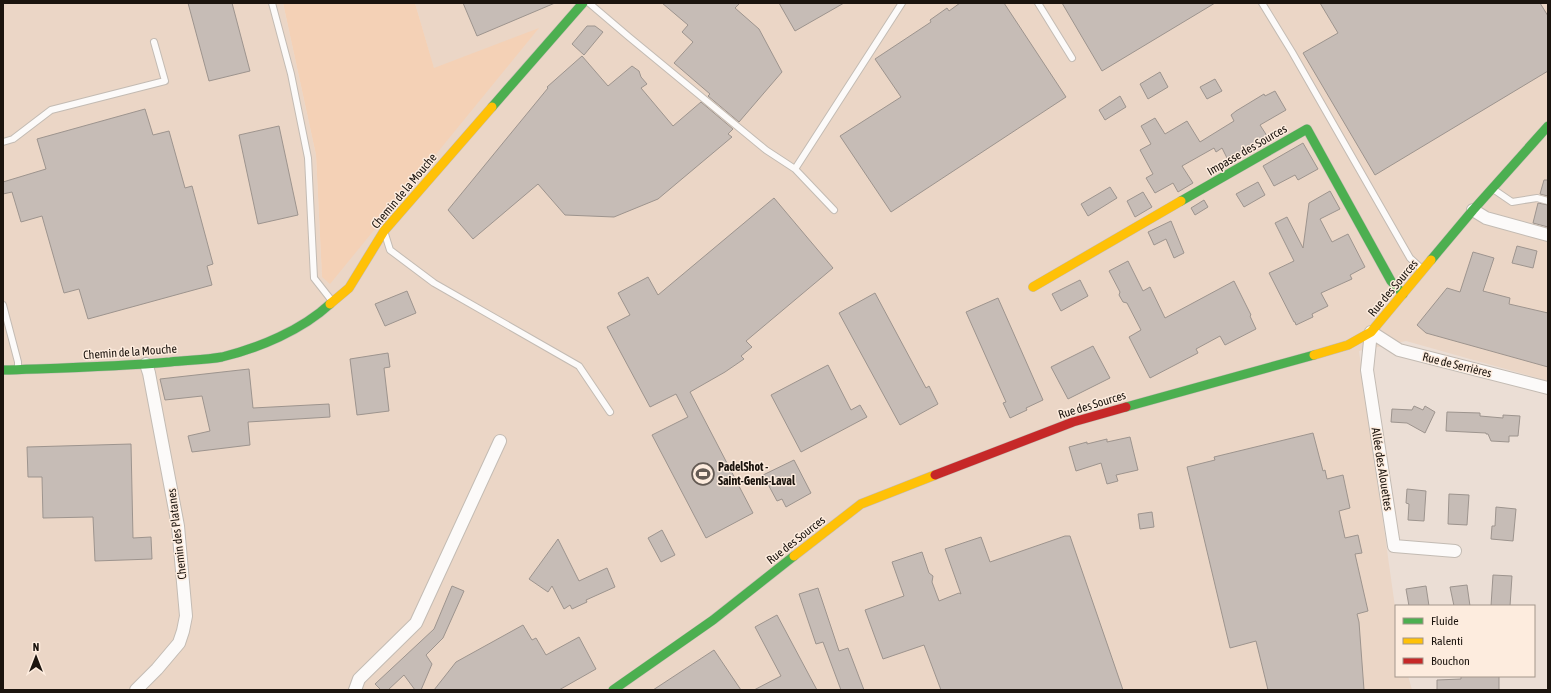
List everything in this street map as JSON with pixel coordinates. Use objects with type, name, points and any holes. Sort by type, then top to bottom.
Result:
[{"type":"street","name":"Chemin de la Mouche","points":[[3,370],[146,364],[220,357],[246,350],[271,340],[316,317],[349,288],[384,231],[583,3]]},
{"type":"street","name":"Impasse des Sources","points":[[1033,287],[1307,129],[1391,281],[1404,294]]},
{"type":"street","name":"Rue des Sources","points":[[613,690],[713,620],[861,504],[1072,422],[1348,345],[1359,340],[1371,332],[1474,210],[1546,130]]},
{"type":"street","points":[[1474,210],[1486,218],[1548,235]]},
{"type":"street","name":"Rue de Serrières","points":[[1371,332],[1399,350],[1548,388]]},
{"type":"street","name":"Allée des Alouettes","points":[[1371,332],[1367,370],[1394,546],[1454,551]]},
{"type":"street","name":"Chemin des Platanes","points":[[136,690],[157,669],[179,643],[186,616],[178,526],[166,459],[146,364]]},
{"type":"street","points":[[356,690],[359,679],[416,623],[500,442]]},
{"type":"lane","points":[[272,3],[290,74],[308,158],[314,278],[333,302]]},
{"type":"lane","points":[[589,3],[629,38],[766,150],[795,169],[834,210]]},
{"type":"lane","points":[[795,169],[902,3]]},
{"type":"lane","points":[[1038,3],[1072,58]]},
{"type":"lane","points":[[1262,3],[1292,52],[1410,258],[1424,271]]},
{"type":"lane","points":[[3,142],[13,139],[51,110],[165,82],[154,42]]},
{"type":"lane","points":[[1493,189],[1512,202],[1537,198],[1548,201]]},
{"type":"lane","points":[[384,231],[390,250],[434,283],[579,366],[610,412]]},
{"type":"lane","points":[[3,305],[18,362],[18,369]]},
{"type":"shaded area","points":[[3,3],[283,3],[316,155],[322,277],[538,29],[434,69],[415,3],[1548,3],[1548,381],[1406,341],[1359,351],[1395,607],[1395,677],[1408,677],[1412,690],[3,690]]},
{"type":"shaded area","points":[[283,3],[415,3],[434,68],[539,28],[330,284],[322,277],[316,155]]},
{"type":"building","points":[[188,3],[232,3],[250,71],[209,81]]},
{"type":"building","points":[[463,3],[555,3],[477,36]]},
{"type":"building","points":[[662,3],[740,3],[735,8],[759,29],[782,72],[739,122],[708,96],[710,94],[674,63],[693,42],[682,32],[688,25]]},
{"type":"building","points":[[779,3],[844,3],[795,31]]},
{"type":"building","points":[[960,3],[1004,3],[1066,97],[891,212],[840,136],[901,97],[875,59],[931,22],[930,20],[947,8],[949,11]]},
{"type":"building","points":[[1062,3],[1215,3],[1102,71]]},
{"type":"building","points":[[1320,3],[1540,3],[1548,16],[1548,71],[1375,175],[1303,53],[1338,33]]},
{"type":"building","points":[[587,26],[595,26],[603,32],[584,55],[572,44]]},
{"type":"building","points":[[582,56],[608,86],[632,66],[639,71],[641,77],[647,84],[641,88],[673,126],[701,102],[733,129],[728,134],[732,137],[658,199],[614,217],[565,215],[538,184],[473,239],[448,210],[548,88],[547,87]]},
{"type":"building","points":[[1160,72],[1168,87],[1148,99],[1140,84]]},
{"type":"building","points":[[1215,79],[1222,91],[1207,99],[1200,87]]},
{"type":"building","points":[[1275,91],[1286,110],[1260,125],[1269,139],[1254,148],[1252,145],[1234,157],[1233,154],[1227,158],[1222,148],[1216,152],[1214,148],[1182,166],[1193,183],[1178,192],[1173,183],[1155,193],[1146,178],[1153,174],[1140,150],[1151,144],[1141,126],[1155,118],[1165,134],[1187,121],[1200,142],[1234,121],[1231,115],[1236,111],[1264,94],[1265,96]]},
{"type":"building","points":[[1120,96],[1126,107],[1105,120],[1099,110]]},
{"type":"building","points":[[145,109],[153,135],[169,131],[185,188],[192,186],[213,264],[207,266],[212,285],[88,319],[79,289],[64,293],[42,216],[21,222],[12,192],[3,194],[3,182],[46,169],[37,139]]},
{"type":"building","points":[[279,126],[298,215],[258,224],[239,135]]},
{"type":"building","points":[[1303,143],[1318,169],[1298,180],[1295,175],[1274,186],[1263,166]]},
{"type":"building","points":[[1544,180],[1548,180],[1548,196],[1540,194]]},
{"type":"building","points":[[1258,182],[1265,195],[1244,207],[1236,194]]},
{"type":"building","points":[[1110,187],[1117,198],[1088,216],[1081,204]]},
{"type":"building","points":[[1330,191],[1340,209],[1320,219],[1332,242],[1348,234],[1365,267],[1350,275],[1352,279],[1321,293],[1328,306],[1312,314],[1313,317],[1296,325],[1269,273],[1294,261],[1275,223],[1287,217],[1303,248],[1309,203]]},
{"type":"building","points":[[1143,192],[1152,207],[1135,217],[1127,201]]},
{"type":"building","points":[[774,198],[833,268],[746,341],[752,347],[741,356],[744,359],[690,392],[753,513],[706,538],[652,435],[688,417],[676,394],[650,407],[607,327],[630,315],[618,293],[648,277],[658,295]]},
{"type":"building","points":[[1204,200],[1208,207],[1195,215],[1191,208]]},
{"type":"building","points":[[1538,203],[1548,205],[1548,227],[1533,223]]},
{"type":"building","points":[[1171,221],[1184,253],[1174,258],[1166,239],[1154,245],[1148,232]]},
{"type":"building","points":[[1517,246],[1537,251],[1533,268],[1512,263]]},
{"type":"building","points":[[1473,252],[1494,258],[1483,291],[1510,298],[1509,304],[1548,313],[1548,367],[1426,333],[1417,325],[1447,288],[1460,292]]},
{"type":"building","points":[[1128,261],[1143,291],[1150,287],[1165,318],[1234,281],[1251,315],[1250,316],[1256,329],[1225,345],[1220,336],[1196,349],[1198,353],[1150,378],[1129,337],[1141,330],[1127,303],[1123,302],[1119,295],[1120,292],[1109,271]]},
{"type":"building","points":[[1080,280],[1088,296],[1061,311],[1052,294]]},
{"type":"building","points":[[407,291],[416,313],[385,326],[375,304]]},
{"type":"building","points":[[875,293],[926,388],[929,386],[938,404],[900,425],[839,313]]},
{"type":"building","points":[[998,298],[1043,400],[1010,418],[1003,403],[1006,402],[966,312]]},
{"type":"building","points":[[1093,346],[1110,378],[1068,399],[1051,367]]},
{"type":"building","points":[[388,353],[390,367],[384,368],[389,411],[357,415],[350,359]]},
{"type":"building","points":[[828,365],[851,410],[860,405],[867,417],[801,452],[771,395]]},
{"type":"building","points":[[249,369],[253,408],[329,404],[330,417],[248,422],[250,445],[192,452],[188,436],[210,431],[202,396],[165,400],[160,379]]},
{"type":"building","points":[[1414,406],[1423,410],[1425,406],[1435,412],[1425,433],[1407,423],[1391,422],[1392,409],[1412,410]]},
{"type":"building","points":[[1447,412],[1480,413],[1480,416],[1503,418],[1503,415],[1520,416],[1518,436],[1509,436],[1509,442],[1491,441],[1486,433],[1446,431]]},
{"type":"building","points":[[1313,433],[1323,471],[1325,470],[1327,479],[1343,475],[1350,508],[1339,511],[1345,538],[1358,535],[1362,553],[1355,554],[1368,611],[1357,614],[1359,622],[1364,690],[1268,690],[1256,641],[1230,648],[1187,467],[1215,460],[1214,457]]},
{"type":"building","points":[[1130,437],[1138,470],[1116,475],[1118,481],[1107,484],[1101,463],[1076,471],[1069,447],[1087,442],[1087,444],[1107,439],[1107,442]]},
{"type":"building","points":[[131,444],[133,538],[151,537],[152,559],[95,561],[93,517],[43,518],[42,477],[28,477],[27,447]]},
{"type":"building","points":[[794,460],[811,493],[786,507],[782,499],[777,501],[763,475]]},
{"type":"building","points":[[1407,489],[1426,491],[1424,521],[1408,520],[1409,504],[1406,503]]},
{"type":"building","points":[[1449,494],[1469,495],[1467,525],[1448,524]]},
{"type":"building","points":[[1496,507],[1516,509],[1513,541],[1491,539],[1492,526],[1495,526]]},
{"type":"building","points":[[1152,512],[1154,527],[1140,529],[1138,514]]},
{"type":"building","points":[[662,530],[675,555],[661,562],[648,538]]},
{"type":"building","points":[[1065,536],[1070,536],[1123,690],[941,690],[924,645],[883,659],[865,610],[904,596],[892,562],[922,552],[929,573],[933,576],[932,582],[939,601],[959,593],[961,594],[945,549],[981,537],[990,562]]},
{"type":"building","points":[[558,539],[579,581],[607,568],[615,587],[586,600],[587,602],[572,609],[570,605],[564,609],[552,586],[548,592],[529,579]]},
{"type":"building","points":[[1493,575],[1512,576],[1510,605],[1491,605]]},
{"type":"building","points":[[1467,585],[1470,605],[1454,605],[1450,587]]},
{"type":"building","points":[[452,586],[464,591],[443,638],[426,655],[432,664],[421,690],[415,690],[404,675],[388,690],[381,690],[375,684],[434,629]]},
{"type":"building","points":[[1426,586],[1429,605],[1409,605],[1406,589]]},
{"type":"building","points":[[818,588],[839,651],[848,648],[864,690],[841,690],[823,642],[816,644],[799,594]]},
{"type":"building","points":[[777,615],[817,690],[754,690],[781,676],[755,627]]},
{"type":"building","points":[[523,625],[532,640],[536,638],[546,655],[579,637],[596,669],[559,690],[434,690],[456,662]]},
{"type":"building","points":[[714,650],[741,690],[653,690]]},
{"type":"building","points":[[1461,677],[1499,677],[1499,690],[1437,690],[1437,680],[1461,679]]},
{"type":"traffic: fast","points":[[492,107],[583,3]]},
{"type":"traffic: fast","points":[[1431,260],[1473,210],[1548,126]]},
{"type":"traffic: fast","points":[[1181,201],[1307,129],[1391,281],[1403,294]]},
{"type":"traffic: fast","points":[[3,370],[129,365],[222,357],[251,349],[279,337],[307,322],[330,304]]},
{"type":"traffic: fast","points":[[1126,407],[1314,355]]},
{"type":"traffic: fast","points":[[613,690],[713,620],[794,556]]},
{"type":"traffic: slow","points":[[330,304],[349,288],[384,231],[492,107]]},
{"type":"traffic: slow","points":[[1033,287],[1181,201]]},
{"type":"traffic: slow","points":[[1314,355],[1348,345],[1371,332],[1431,260]]},
{"type":"traffic: slow","points":[[794,556],[861,504],[935,475]]},
{"type":"traffic: jam","points":[[935,475],[1073,422],[1126,407]]},
{"type":"place","name":"PadelShot - Saint-Genis-Laval","points":[[703,474]]}]
